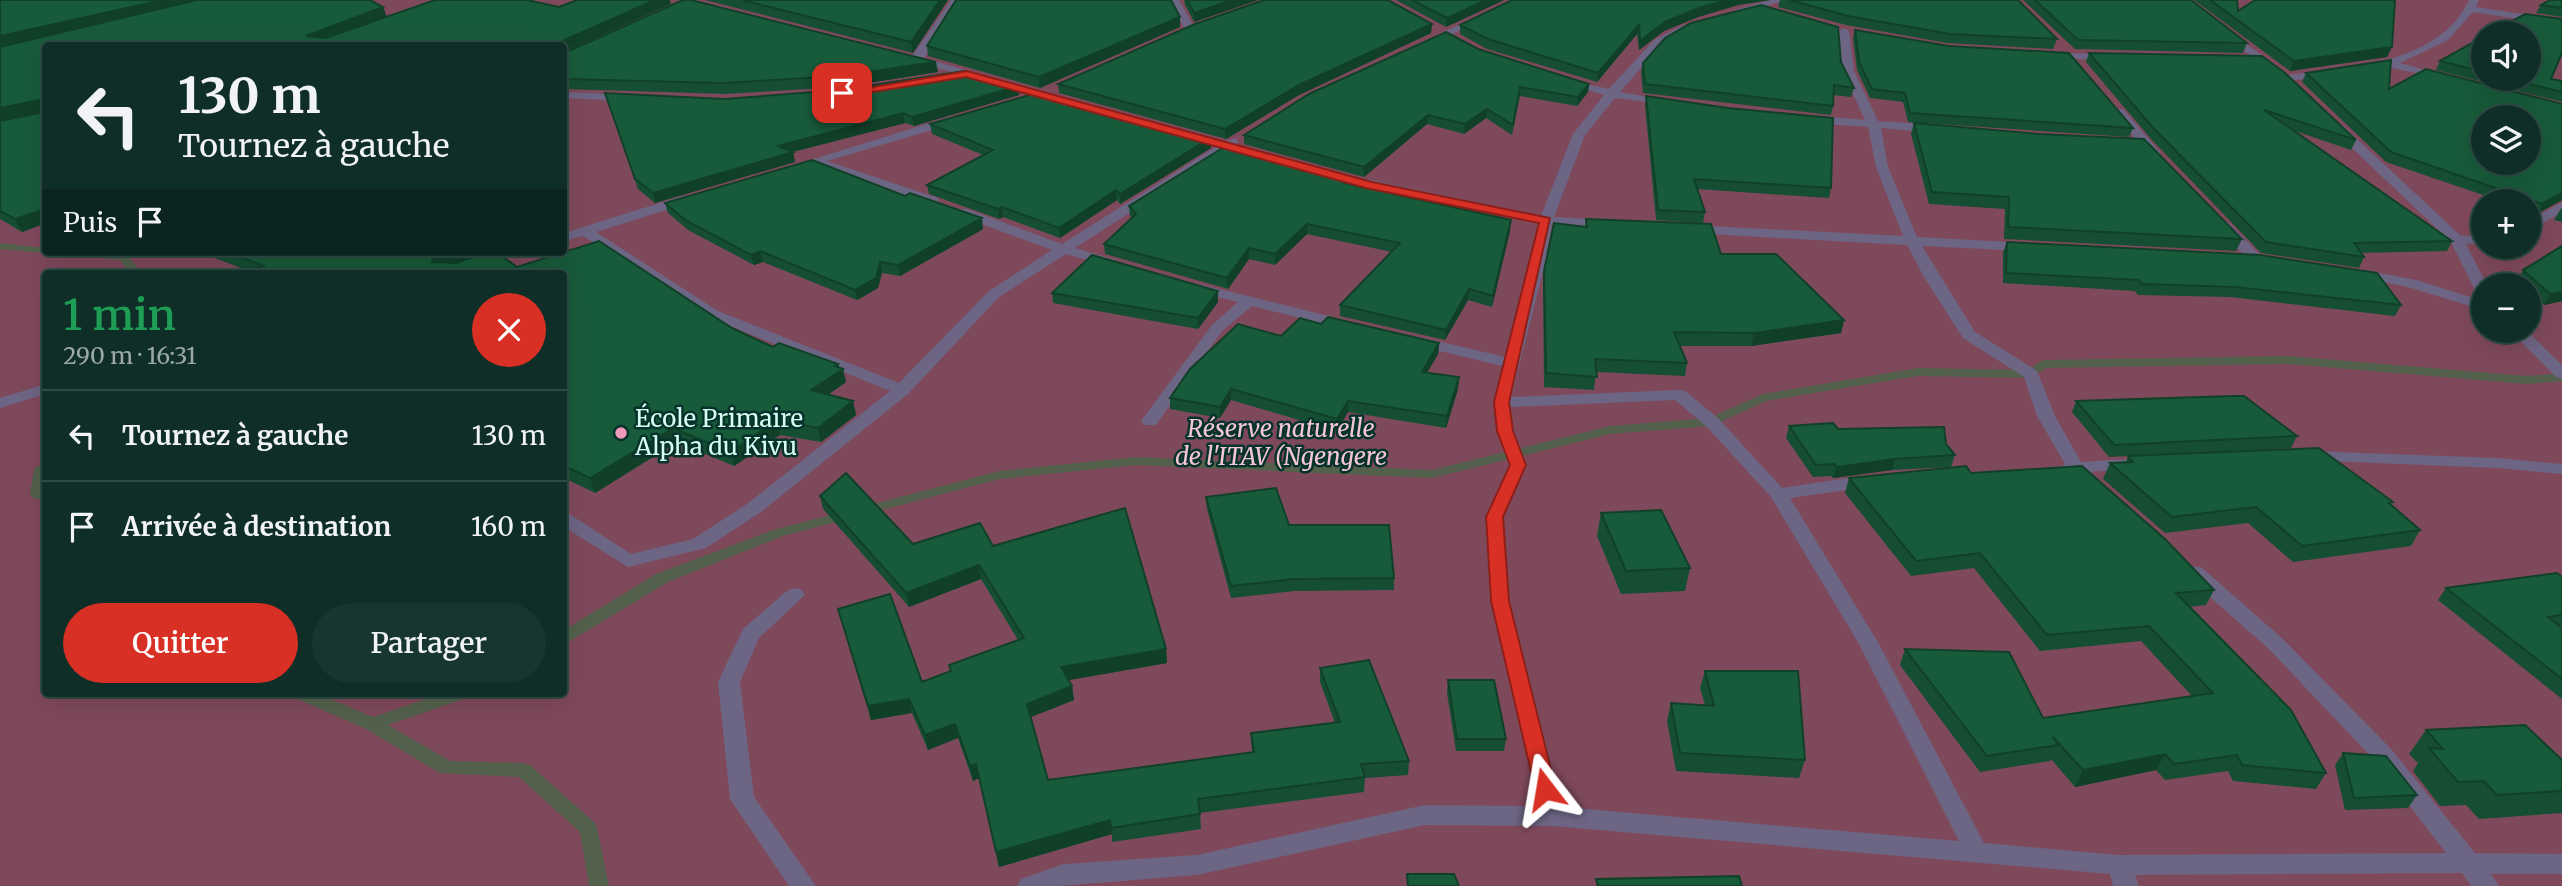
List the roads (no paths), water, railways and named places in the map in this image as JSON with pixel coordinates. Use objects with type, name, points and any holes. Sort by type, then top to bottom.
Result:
[{"type":"street","points":[[916,60],[956,0]]},
{"type":"street","points":[[1174,0],[1190,29]]},
{"type":"street","points":[[1412,49],[1442,30],[1518,0]]},
{"type":"street","points":[[2359,70],[2391,64],[2429,48],[2458,26],[2472,5],[2562,23]]},
{"type":"street","points":[[1724,14],[1756,6],[1781,6]]},
{"type":"street","points":[[1552,816],[1500,601],[1494,517],[1518,465],[1505,431],[1501,402],[1546,221],[1579,134],[1658,41],[1698,23]]},
{"type":"street","points":[[1178,34],[1203,25]]},
{"type":"street","points":[[2221,28],[2292,83],[2337,73]]},
{"type":"street","points":[[1442,30],[1460,39]]},
{"type":"street","points":[[1845,30],[1848,71],[1874,125],[1882,167],[1912,241],[1969,335],[2031,374],[2046,416],[2076,468],[2105,494]]},
{"type":"street","points":[[2052,37],[2088,75]]},
{"type":"street","points":[[2033,54],[2123,58]]},
{"type":"street","points":[[903,57],[1064,102]]},
{"type":"street","points":[[2245,59],[2258,59]]},
{"type":"street","points":[[2391,64],[2456,82]]},
{"type":"street","points":[[942,78],[967,74]]},
{"type":"street","points":[[1562,79],[1613,94],[1681,105]]},
{"type":"street","points":[[1012,103],[1039,95],[1062,84]]},
{"type":"street","points":[[567,95],[638,99]]},
{"type":"street","points":[[2112,105],[2164,163]]},
{"type":"street","points":[[2327,116],[2457,240],[2474,273]]},
{"type":"street","points":[[1794,117],[1950,130]]},
{"type":"street","points":[[775,172],[959,118]]},
{"type":"street","points":[[1178,131],[1234,141],[1263,155]]},
{"type":"street","points":[[567,521],[628,561],[699,544],[764,501],[902,390],[995,294],[1234,141]]},
{"type":"street","points":[[2131,143],[2145,144]]},
{"type":"street","points":[[814,160],[1062,249],[1128,268]]},
{"type":"street","points":[[1309,170],[1546,221],[1627,225]]},
{"type":"street","points":[[567,236],[699,196]]},
{"type":"street","points":[[2541,219],[2562,206]]},
{"type":"street","points":[[2210,211],[2262,260],[2228,258]]},
{"type":"street","points":[[1668,228],[2035,247]]},
{"type":"street","points":[[585,231],[713,314],[902,390]]},
{"type":"street","points":[[2457,240],[2471,239]]},
{"type":"street","points":[[455,270],[499,256]]},
{"type":"street","points":[[2346,271],[2411,283],[2471,302]]},
{"type":"street","points":[[1181,283],[1247,302],[1366,329]]},
{"type":"street","points":[[1150,421],[1217,328],[1247,302]]},
{"type":"street","points":[[1405,339],[1511,363]]},
{"type":"street","points":[[2530,343],[2562,374]]},
{"type":"street","points":[[0,394],[42,389]]},
{"type":"street","points":[[0,403],[42,389]]},
{"type":"street","points":[[1501,402],[1679,395],[1712,422],[1778,494],[1869,644],[1976,851]]},
{"type":"street","points":[[2294,456],[2343,455],[2562,469]]},
{"type":"street","points":[[2049,470],[2154,463]]},
{"type":"street","points":[[1778,494],[1892,478]]},
{"type":"street","points":[[2184,563],[2276,644],[2384,756],[2486,886]]},
{"type":"street","points":[[795,595],[750,634],[729,682],[742,799],[803,886]]},
{"type":"street","points":[[1030,886],[1064,874],[1196,865],[1425,816],[1552,816],[1976,851],[2123,875],[2280,862],[2562,864]]},
{"type":"waterway","points":[[0,246],[42,251]]},
{"type":"waterway","points":[[109,256],[123,257],[134,270]]},
{"type":"waterway","points":[[567,635],[662,578],[778,533],[1000,475],[1136,461],[1432,474],[1610,430],[1712,422],[1763,398],[1918,372],[2031,374],[2043,364],[2288,360],[2527,380],[2562,377]]},
{"type":"waterway","points":[[42,468],[37,494],[42,496]]},
{"type":"waterway","points":[[308,697],[372,724]]},
{"type":"waterway","points":[[372,724],[451,697]]},
{"type":"waterway","points":[[372,724],[447,768],[523,770],[589,829],[599,886]]},
{"type":"place","name":"École Primaire Alpha du Kivu","points":[[621,433]]},
{"type":"park label","name":"Réserve naturelle de l'ITAV (Ngengere","points":[[1281,443]]}]
